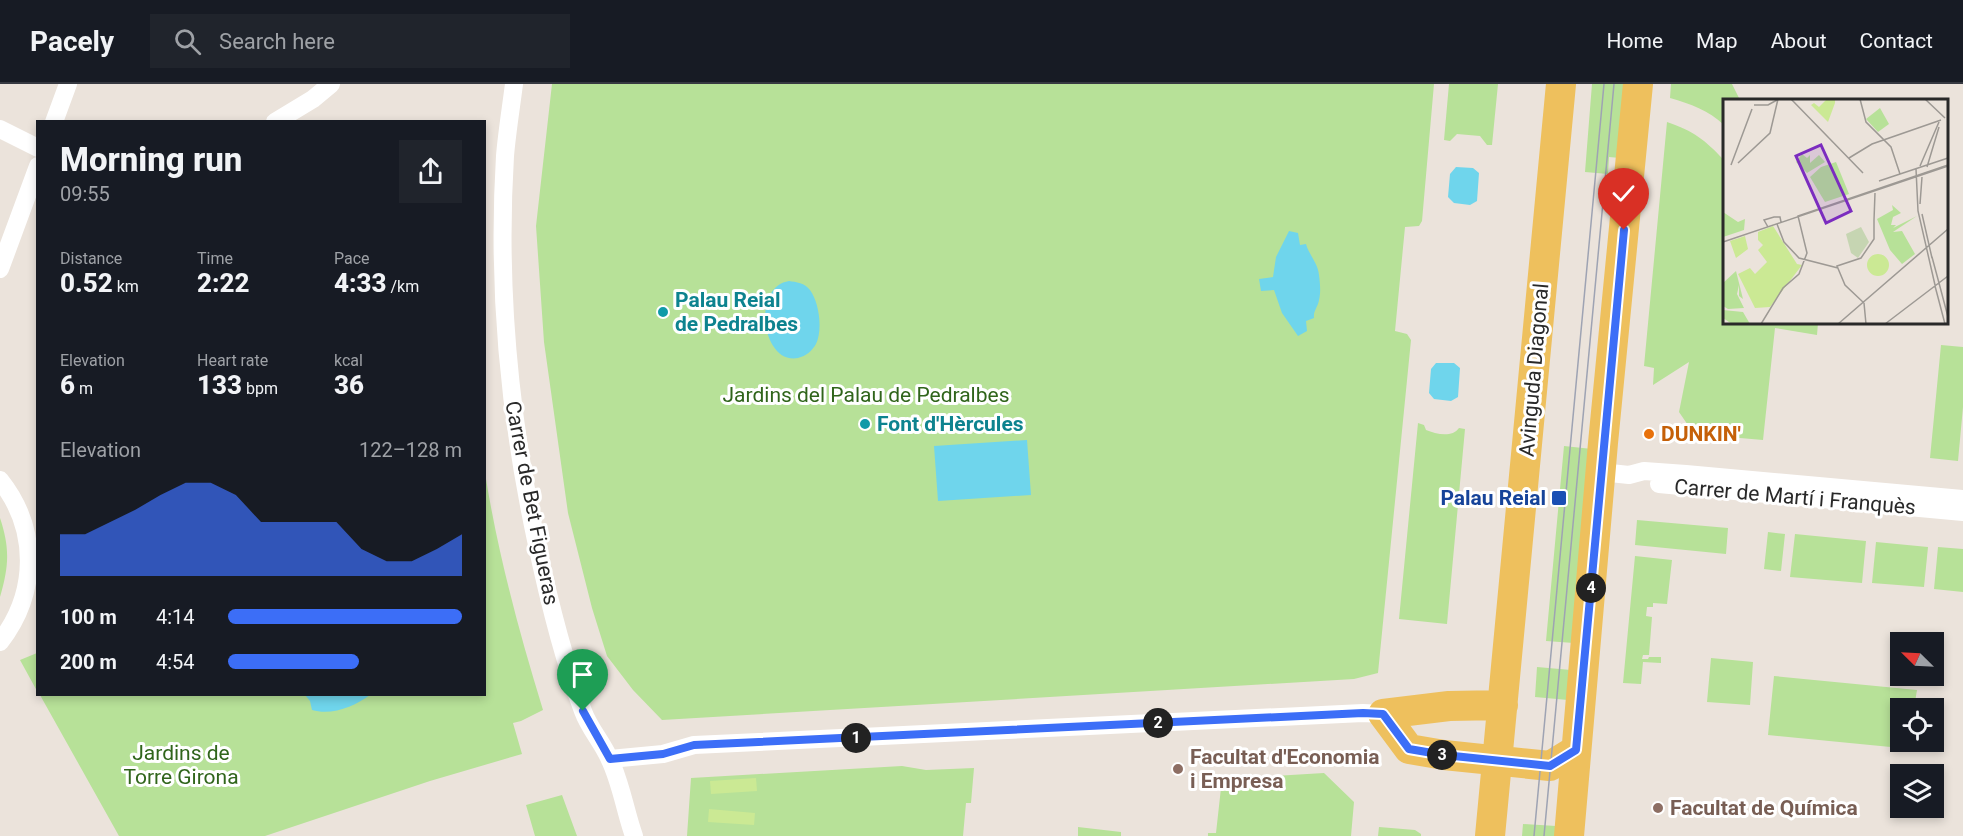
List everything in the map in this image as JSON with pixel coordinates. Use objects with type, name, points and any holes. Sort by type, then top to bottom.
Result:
[{"type":"main road","name":"Avinguda Diagonal","points":[[1491,836],[1561,84]]},
{"type":"main road","points":[[1569,836],[1576,750],[1615,473],[1638,84]]},
{"type":"main road","points":[[1503,705],[1449,706],[1383,714],[1409,749],[1550,766],[1576,750]]},
{"type":"street","points":[[55,120],[68,84]]},
{"type":"street","points":[[278,120],[313,99],[331,84]]},
{"type":"street","name":"Carrer de Bet Figueras","points":[[514,84],[505,154],[502,234],[512,402],[526,492],[542,571],[561,641],[583,711],[610,759],[634,836]]},
{"type":"street","points":[[0,129],[36,147]]},
{"type":"street","points":[[0,270],[36,171]]},
{"type":"street","name":"Carrer de Martí i Franquès","points":[[1615,473],[1644,471],[1686,474],[1963,499]]},
{"type":"street","name":"Carrer de Martí i Franquès","points":[[1615,473],[1645,483],[1963,512]]},
{"type":"street","points":[[0,480],[12,495],[25,526],[29,560],[25,594],[12,626],[0,642]]},
{"type":"street","points":[[610,759],[663,754],[694,745],[1363,713],[1383,714]]},
{"type":"green space","name":"Jardins del Palau de Pedralbes","points":[[552,84],[1434,84],[1422,221],[1419,226],[1405,227],[1395,331],[1407,334],[1411,340],[1378,673],[1354,679],[662,720],[633,690],[607,656],[592,608],[568,513],[544,342],[536,226]]},
{"type":"green space","points":[[1449,84],[1498,84],[1492,145],[1487,145],[1480,136],[1457,134],[1450,141],[1444,140]]},
{"type":"green space","points":[[1592,84],[1627,84],[1620,158],[1609,157],[1608,174],[1585,172]]},
{"type":"green space","points":[[1671,84],[1732,84],[1740,99],[1723,99],[1723,124],[1699,108],[1670,98]]},
{"type":"green space","points":[[1667,122],[1698,137],[1723,159],[1723,324],[1818,324],[1817,335],[1775,328],[1763,440],[1694,434],[1679,412],[1689,362],[1653,385],[1654,368],[1644,366]]},
{"type":"green space","points":[[1941,345],[1963,347],[1963,407],[1958,461],[1930,458]]},
{"type":"green space","points":[[1418,423],[1424,425],[1426,430],[1439,434],[1452,433],[1459,428],[1465,429],[1447,624],[1399,619]]},
{"type":"green space","points":[[1564,446],[1592,449],[1574,643],[1546,641]]},
{"type":"green space","name":"Jardins de Torre Girona","points":[[486,478],[510,593],[543,710],[513,723],[522,754],[430,781],[265,836],[119,836],[41,696],[486,696]]},
{"type":"green space","points":[[0,518],[7,557],[0,597]]},
{"type":"green space","points":[[1637,520],[1728,528],[1726,554],[1635,545]]},
{"type":"green space","points":[[1768,532],[1785,534],[1781,571],[1764,569]]},
{"type":"green space","points":[[1795,534],[1866,541],[1862,583],[1790,577]]},
{"type":"green space","points":[[1876,542],[1928,547],[1924,587],[1872,583]]},
{"type":"green space","points":[[1938,547],[1963,549],[1963,592],[1934,589]]},
{"type":"green space","points":[[1635,556],[1672,560],[1667,604],[1653,603],[1653,607],[1647,607],[1646,616],[1652,617],[1649,655],[1643,655],[1642,659],[1661,657],[1661,663],[1643,662],[1641,684],[1623,683]]},
{"type":"green space","points":[[36,653],[36,689],[20,660]]},
{"type":"green space","points":[[1711,658],[1753,662],[1750,705],[1707,702]]},
{"type":"green space","points":[[1537,667],[1571,670],[1568,700],[1535,697]]},
{"type":"green space","points":[[1774,676],[1917,690],[1916,698],[1890,698],[1890,747],[1768,735]]},
{"type":"green space","points":[[902,766],[926,770],[974,768],[971,803],[966,803],[963,836],[687,836],[691,778]]},
{"type":"green space","points":[[1324,773],[1354,802],[1351,836],[1208,836],[1208,833],[1216,833],[1222,779]]},
{"type":"green space","points":[[756,778],[757,791],[711,794],[710,781]]},
{"type":"green space","points":[[562,795],[577,836],[535,836],[526,805]]},
{"type":"green space","points":[[709,809],[755,813],[754,825],[708,822]]},
{"type":"green space","points":[[1523,824],[1556,826],[1555,836],[1522,836]]},
{"type":"green space","points":[[1078,827],[1121,832],[1121,836],[1078,836]]},
{"type":"green space","points":[[1379,827],[1415,830],[1421,836],[1378,836]]},
{"type":"water","points":[[1456,167],[1473,168],[1479,173],[1477,201],[1470,205],[1454,203],[1448,197],[1450,174]]},
{"type":"water","points":[[1289,231],[1298,233],[1300,245],[1306,244],[1317,267],[1320,281],[1320,297],[1314,318],[1306,321],[1307,331],[1298,336],[1282,313],[1274,290],[1261,291],[1259,279],[1273,277],[1276,257]]},
{"type":"water","points":[[789,281],[803,284],[810,290],[816,301],[819,316],[816,344],[808,353],[798,358],[786,357],[776,350],[769,338],[766,324],[769,297],[777,286]]},
{"type":"water","points":[[1436,363],[1454,363],[1460,368],[1458,397],[1451,401],[1434,399],[1429,393],[1431,369]]},
{"type":"water","points":[[1027,440],[1031,495],[938,501],[934,446]]},
{"type":"water","points":[[306,696],[368,696],[350,706],[327,712],[312,710]]},
{"type":"tram line","points":[[1534,836],[1604,84]]},
{"type":"tram line","points":[[1544,836],[1614,84]]},
{"type":"place","name":"Palau Reial de Pedralbes","points":[[663,312]]},
{"type":"place","name":"Font d'Hèrcules","points":[[865,424]]},
{"type":"place","name":"DUNKIN'","points":[[1649,434]]},
{"type":"place","name":"Palau Reial","points":[[1559,498]]},
{"type":"place","name":"Facultat d'Economia i Empresa","points":[[1178,769]]},
{"type":"place","name":"Facultat de Química","points":[[1658,808]]},
{"type":"route","points":[[583,711],[610,759],[663,754],[694,745],[1363,713],[1383,714],[1409,749],[1550,766],[1576,750],[1624,230]]}]
